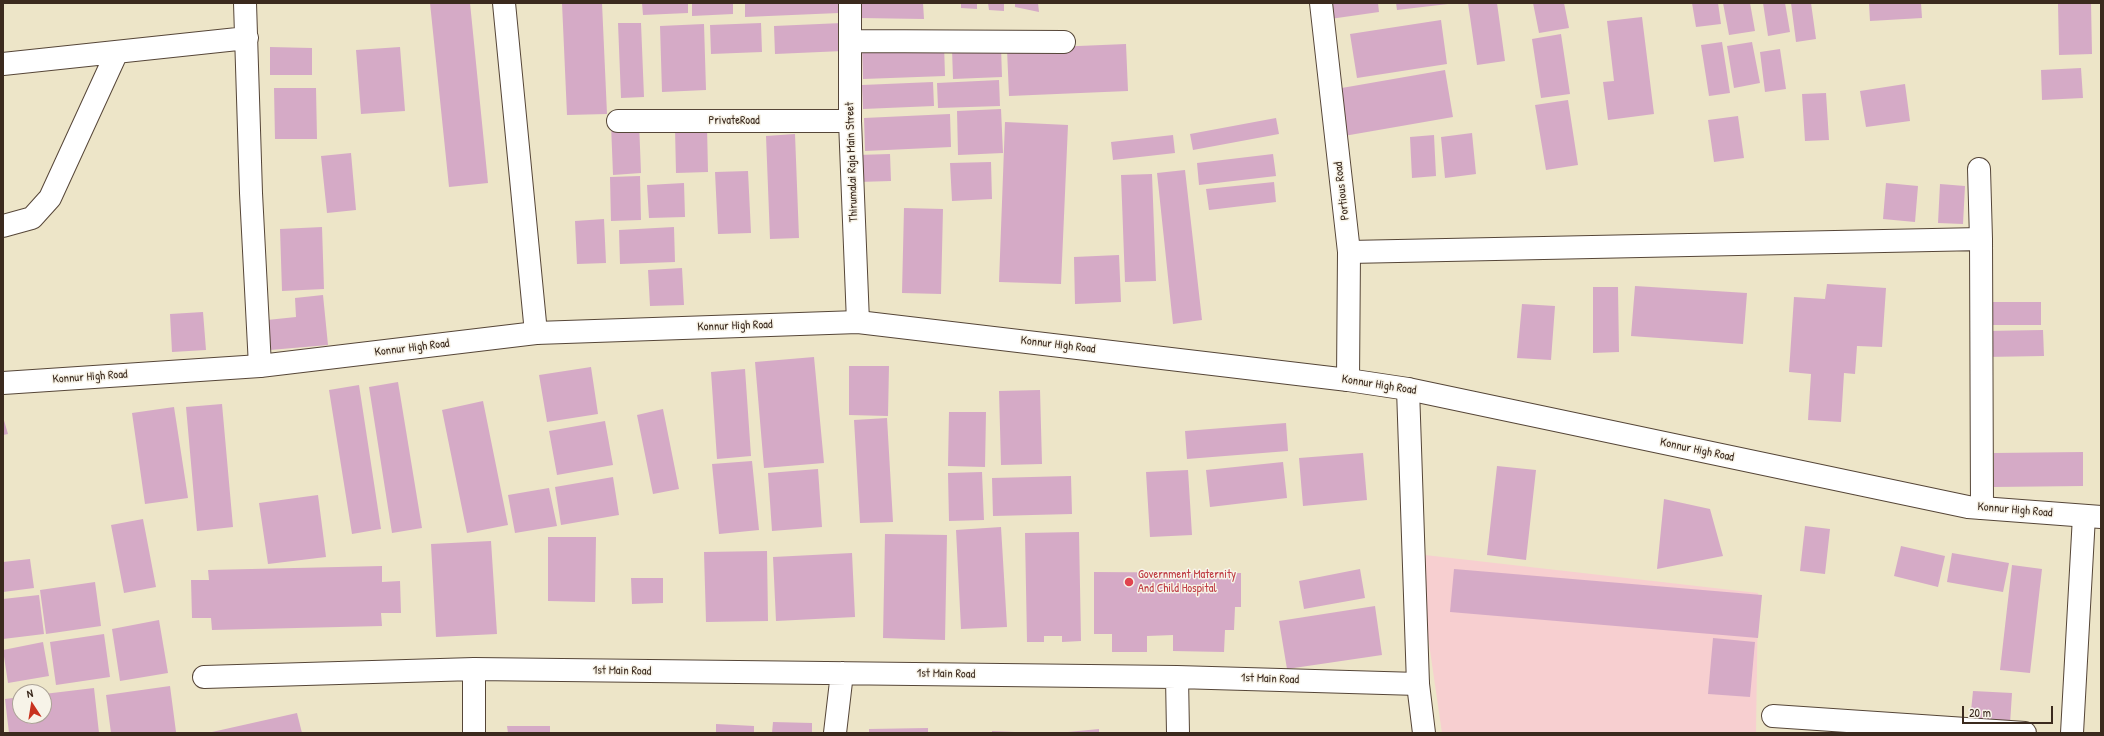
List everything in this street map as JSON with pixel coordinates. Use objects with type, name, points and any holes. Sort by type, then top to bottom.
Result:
[{"type":"street","points":[[245,3],[251,193],[260,366]]},
{"type":"street","points":[[504,3],[536,333]]},
{"type":"street","name":"Thirumalai Raja Main Street","points":[[850,3],[850,121],[858,322]]},
{"type":"street","name":"Portious Road","points":[[1321,3],[1349,252],[1348,380]]},
{"type":"street","points":[[3,64],[247,38]]},
{"type":"street","points":[[850,41],[1064,42]]},
{"type":"street","points":[[3,226],[32,218],[50,198],[118,52]]},
{"type":"street","name":"PrivateRoad","points":[[618,121],[850,121]]},
{"type":"street","points":[[1979,169],[1981,239],[1982,508]]},
{"type":"street","points":[[1349,252],[1981,239]]},
{"type":"street","name":"Konnur High Road","points":[[3,383],[260,366],[536,333],[858,322],[1348,380],[1408,389],[1968,506],[2092,517]]},
{"type":"street","points":[[1408,389],[1418,684],[1424,733]]},
{"type":"street","points":[[2072,733],[2092,517]]},
{"type":"street","points":[[474,669],[474,733]]},
{"type":"street","name":"1st Main Road","points":[[204,677],[474,669],[1177,677],[1418,684]]},
{"type":"street","points":[[835,733],[842,673]]},
{"type":"street","points":[[1177,677],[1178,733]]},
{"type":"street","points":[[1773,716],[2025,733]]},
{"type":"shaded area","points":[[1416,554],[1758,593],[1756,733],[1442,733]]},
{"type":"building","points":[[430,3],[470,3],[488,183],[449,187]]},
{"type":"building","points":[[562,3],[602,3],[607,114],[567,115]]},
{"type":"building","points":[[642,3],[688,3],[688,13],[643,15]]},
{"type":"building","points":[[692,3],[733,3],[733,14],[692,16]]},
{"type":"building","points":[[745,3],[838,3],[839,13],[745,17]]},
{"type":"building","points":[[860,3],[923,3],[924,19],[860,18]]},
{"type":"building","points":[[961,3],[977,3],[977,9],[961,8]]},
{"type":"building","points":[[988,3],[1004,3],[1004,11],[989,10]]},
{"type":"building","points":[[1015,3],[1038,3],[1039,12],[1015,7]]},
{"type":"building","points":[[1328,3],[1378,3],[1379,12],[1330,19]]},
{"type":"building","points":[[1396,3],[1448,3],[1448,4],[1397,10]]},
{"type":"building","points":[[1468,3],[1497,3],[1505,61],[1477,65]]},
{"type":"building","points":[[1533,3],[1564,3],[1569,28],[1539,33]]},
{"type":"building","points":[[1692,3],[1718,3],[1721,24],[1696,27]]},
{"type":"building","points":[[1723,3],[1750,3],[1755,31],[1729,35]]},
{"type":"building","points":[[1763,3],[1785,3],[1790,32],[1768,36]]},
{"type":"building","points":[[1791,3],[1811,3],[1816,39],[1796,42]]},
{"type":"building","points":[[1869,3],[1921,3],[1922,18],[1870,21]]},
{"type":"building","points":[[2058,3],[2091,3],[2092,54],[2059,55]]},
{"type":"building","points":[[1642,17],[1654,114],[1608,120],[1603,82],[1614,81],[1607,21]]},
{"type":"building","points":[[1441,20],[1447,64],[1357,78],[1350,34]]},
{"type":"building","points":[[618,23],[641,23],[644,97],[621,98]]},
{"type":"building","points":[[761,23],[762,52],[711,54],[710,25]]},
{"type":"building","points":[[842,23],[843,51],[775,54],[774,26]]},
{"type":"building","points":[[704,24],[706,90],[662,92],[660,26]]},
{"type":"building","points":[[1561,34],[1570,94],[1541,98],[1532,39]]},
{"type":"building","points":[[1722,42],[1730,93],[1709,96],[1701,45]]},
{"type":"building","points":[[1752,42],[1760,83],[1734,88],[1727,46]]},
{"type":"building","points":[[944,44],[945,76],[863,79],[862,47]]},
{"type":"building","points":[[1126,44],[1128,91],[1009,96],[1007,49]]},
{"type":"building","points":[[270,47],[312,48],[312,75],[270,75]]},
{"type":"building","points":[[400,47],[405,111],[361,114],[356,50]]},
{"type":"building","points":[[1001,47],[1002,77],[953,79],[952,49]]},
{"type":"building","points":[[1780,49],[1786,89],[1765,92],[1760,52]]},
{"type":"building","points":[[2081,68],[2083,98],[2042,100],[2041,70]]},
{"type":"building","points":[[1445,70],[1453,117],[1344,136],[1336,89]]},
{"type":"building","points":[[999,80],[1000,106],[938,108],[937,83]]},
{"type":"building","points":[[933,82],[934,106],[863,109],[862,85]]},
{"type":"building","points":[[1905,84],[1910,121],[1866,127],[1860,91]]},
{"type":"building","points":[[274,88],[316,88],[317,139],[275,139]]},
{"type":"building","points":[[1826,93],[1829,140],[1805,141],[1802,94]]},
{"type":"building","points":[[1568,100],[1578,165],[1546,170],[1535,105]]},
{"type":"building","points":[[1001,109],[1003,153],[958,155],[957,111]]},
{"type":"building","points":[[950,114],[951,147],[865,151],[864,118]]},
{"type":"building","points":[[1738,116],[1744,158],[1714,162],[1708,120]]},
{"type":"building","points":[[1276,118],[1279,134],[1193,150],[1190,134]]},
{"type":"building","points":[[639,122],[641,173],[613,175],[611,124]]},
{"type":"building","points":[[1005,122],[1068,125],[1061,284],[999,282]]},
{"type":"building","points":[[707,126],[708,172],[676,173],[675,128]]},
{"type":"building","points":[[1472,133],[1476,174],[1445,178],[1441,137]]},
{"type":"building","points":[[795,134],[799,238],[770,239],[766,136]]},
{"type":"building","points":[[1173,135],[1175,153],[1113,160],[1111,142]]},
{"type":"building","points":[[1434,135],[1436,176],[1412,178],[1410,137]]},
{"type":"building","points":[[351,153],[356,210],[327,213],[321,156]]},
{"type":"building","points":[[890,154],[891,181],[858,182],[857,155]]},
{"type":"building","points":[[1273,154],[1276,176],[1199,185],[1197,163]]},
{"type":"building","points":[[991,162],[992,199],[952,201],[950,163]]},
{"type":"building","points":[[1185,170],[1202,320],[1173,324],[1157,173]]},
{"type":"building","points":[[748,171],[751,233],[718,234],[715,172]]},
{"type":"building","points":[[1152,174],[1156,281],[1125,282],[1121,175]]},
{"type":"building","points":[[640,176],[641,220],[611,221],[610,177]]},
{"type":"building","points":[[1274,182],[1276,202],[1209,210],[1206,189]]},
{"type":"building","points":[[684,183],[685,217],[649,218],[647,185]]},
{"type":"building","points":[[1886,183],[1918,186],[1915,222],[1883,219]]},
{"type":"building","points":[[1940,184],[1965,186],[1963,224],[1938,223]]},
{"type":"building","points":[[904,208],[943,209],[941,294],[902,293]]},
{"type":"building","points":[[604,219],[606,263],[577,264],[575,221]]},
{"type":"building","points":[[322,227],[324,289],[282,291],[280,229]]},
{"type":"building","points":[[674,227],[675,262],[620,264],[619,230]]},
{"type":"building","points":[[1119,255],[1121,302],[1075,304],[1074,257]]},
{"type":"building","points":[[682,268],[684,305],[650,306],[648,270]]},
{"type":"building","points":[[1827,284],[1886,288],[1882,347],[1857,346],[1855,374],[1844,373],[1841,422],[1808,420],[1811,374],[1789,372],[1794,297],[1825,299]]},
{"type":"building","points":[[1635,286],[1747,293],[1743,344],[1631,336]]},
{"type":"building","points":[[1593,287],[1618,287],[1619,352],[1593,353]]},
{"type":"building","points":[[323,295],[328,345],[270,350],[267,320],[296,317],[295,298]]},
{"type":"building","points":[[1984,302],[2041,302],[2041,325],[1984,325]]},
{"type":"building","points":[[1522,304],[1555,306],[1551,360],[1517,358]]},
{"type":"building","points":[[203,312],[206,350],[172,352],[170,314]]},
{"type":"building","points":[[2043,330],[2044,356],[1985,357],[1985,331]]},
{"type":"building","points":[[814,357],[824,463],[764,468],[755,362]]},
{"type":"building","points":[[849,366],[889,366],[888,416],[849,415]]},
{"type":"building","points":[[591,367],[598,414],[547,422],[539,375]]},
{"type":"building","points":[[745,369],[751,456],[717,459],[711,372]]},
{"type":"building","points":[[398,382],[422,528],[392,533],[369,387]]},
{"type":"building","points":[[359,385],[381,529],[352,534],[329,390]]},
{"type":"building","points":[[1040,390],[1042,464],[1001,465],[999,391]]},
{"type":"building","points":[[483,401],[508,525],[467,533],[442,410]]},
{"type":"building","points":[[222,404],[233,527],[197,531],[186,407]]},
{"type":"building","points":[[174,407],[188,498],[145,504],[132,413]]},
{"type":"building","points":[[663,409],[679,489],[653,494],[637,415]]},
{"type":"building","points":[[949,412],[986,412],[985,467],[948,466]]},
{"type":"building","points":[[3,417],[8,434],[3,435]]},
{"type":"building","points":[[887,418],[893,522],[860,523],[854,420]]},
{"type":"building","points":[[605,421],[613,465],[557,475],[549,431]]},
{"type":"building","points":[[1286,423],[1288,451],[1187,459],[1185,431]]},
{"type":"building","points":[[2083,452],[2083,486],[1994,487],[1994,453]]},
{"type":"building","points":[[1363,453],[1367,500],[1303,506],[1299,458]]},
{"type":"building","points":[[752,461],[759,530],[719,534],[712,464]]},
{"type":"building","points":[[1283,462],[1287,498],[1210,507],[1206,470]]},
{"type":"building","points":[[1497,466],[1536,470],[1526,560],[1487,555]]},
{"type":"building","points":[[818,469],[822,527],[772,531],[768,473]]},
{"type":"building","points":[[1188,470],[1192,535],[1150,537],[1146,472]]},
{"type":"building","points":[[982,472],[984,520],[949,521],[948,473]]},
{"type":"building","points":[[1071,476],[1072,514],[993,516],[992,478]]},
{"type":"building","points":[[613,477],[619,515],[561,525],[555,487]]},
{"type":"building","points":[[549,488],[557,526],[515,533],[508,495]]},
{"type":"building","points":[[318,495],[326,557],[268,564],[259,503]]},
{"type":"building","points":[[1664,499],[1710,509],[1723,556],[1657,569]]},
{"type":"building","points":[[143,519],[156,587],[124,593],[111,525]]},
{"type":"building","points":[[1805,526],[1830,529],[1825,574],[1800,571]]},
{"type":"building","points":[[1001,527],[1007,627],[961,629],[956,530]]},
{"type":"building","points":[[1079,532],[1081,641],[1062,642],[1062,636],[1044,636],[1044,642],[1027,642],[1025,533]]},
{"type":"building","points":[[885,534],[947,535],[945,640],[883,638]]},
{"type":"building","points":[[548,537],[596,537],[595,602],[548,601]]},
{"type":"building","points":[[491,541],[497,634],[436,637],[431,544]]},
{"type":"building","points":[[1901,546],[1945,556],[1938,587],[1894,576]]},
{"type":"building","points":[[767,551],[768,621],[706,622],[704,552]]},
{"type":"building","points":[[852,553],[855,617],[776,621],[773,557]]},
{"type":"building","points":[[1952,553],[2009,563],[2003,592],[1947,582]]},
{"type":"building","points":[[30,559],[34,588],[3,592],[3,562]]},
{"type":"building","points":[[2012,565],[2042,569],[2030,673],[2000,670]]},
{"type":"building","points":[[382,566],[382,582],[400,581],[401,613],[381,613],[382,626],[212,630],[211,618],[192,618],[191,580],[209,580],[208,570]]},
{"type":"building","points":[[1360,569],[1365,598],[1304,609],[1299,581]]},
{"type":"building","points":[[1454,569],[1762,595],[1758,638],[1450,612]]},
{"type":"building","points":[[1094,572],[1241,573],[1241,607],[1235,607],[1234,630],[1225,630],[1224,652],[1173,651],[1173,635],[1147,636],[1147,652],[1112,652],[1112,634],[1094,634]]},
{"type":"building","points":[[631,578],[663,578],[663,603],[632,604]]},
{"type":"building","points":[[95,582],[101,626],[46,634],[40,590]]},
{"type":"building","points":[[39,595],[44,634],[3,639],[3,599]]},
{"type":"building","points":[[1375,606],[1382,655],[1287,669],[1279,621]]},
{"type":"building","points":[[159,620],[168,673],[120,681],[112,629]]},
{"type":"building","points":[[104,634],[110,677],[56,685],[50,642]]},
{"type":"building","points":[[1713,638],[1755,642],[1750,697],[1708,694]]},
{"type":"building","points":[[43,642],[49,676],[8,683],[3,650]]},
{"type":"building","points":[[170,686],[176,732],[111,733],[106,695]]},
{"type":"building","points":[[94,688],[99,733],[9,733],[5,699],[12,698],[12,724],[52,724],[52,693]]},
{"type":"building","points":[[1973,691],[2012,693],[2010,724],[1970,721]]},
{"type":"building","points":[[297,713],[302,733],[212,733],[212,732]]},
{"type":"building","points":[[773,722],[812,723],[812,733],[772,733]]},
{"type":"building","points":[[716,724],[754,726],[754,733],[716,733]]},
{"type":"building","points":[[507,726],[550,726],[550,733],[508,733]]},
{"type":"building","points":[[928,728],[928,733],[869,733],[869,729]]},
{"type":"building","points":[[1099,729],[1099,733],[1068,733],[1068,732]]},
{"type":"building","points":[[992,731],[1015,732],[1015,733],[992,733]]},
{"type":"place","name":"Government Maternity And Child Hospital","points":[[1129,582]]}]
